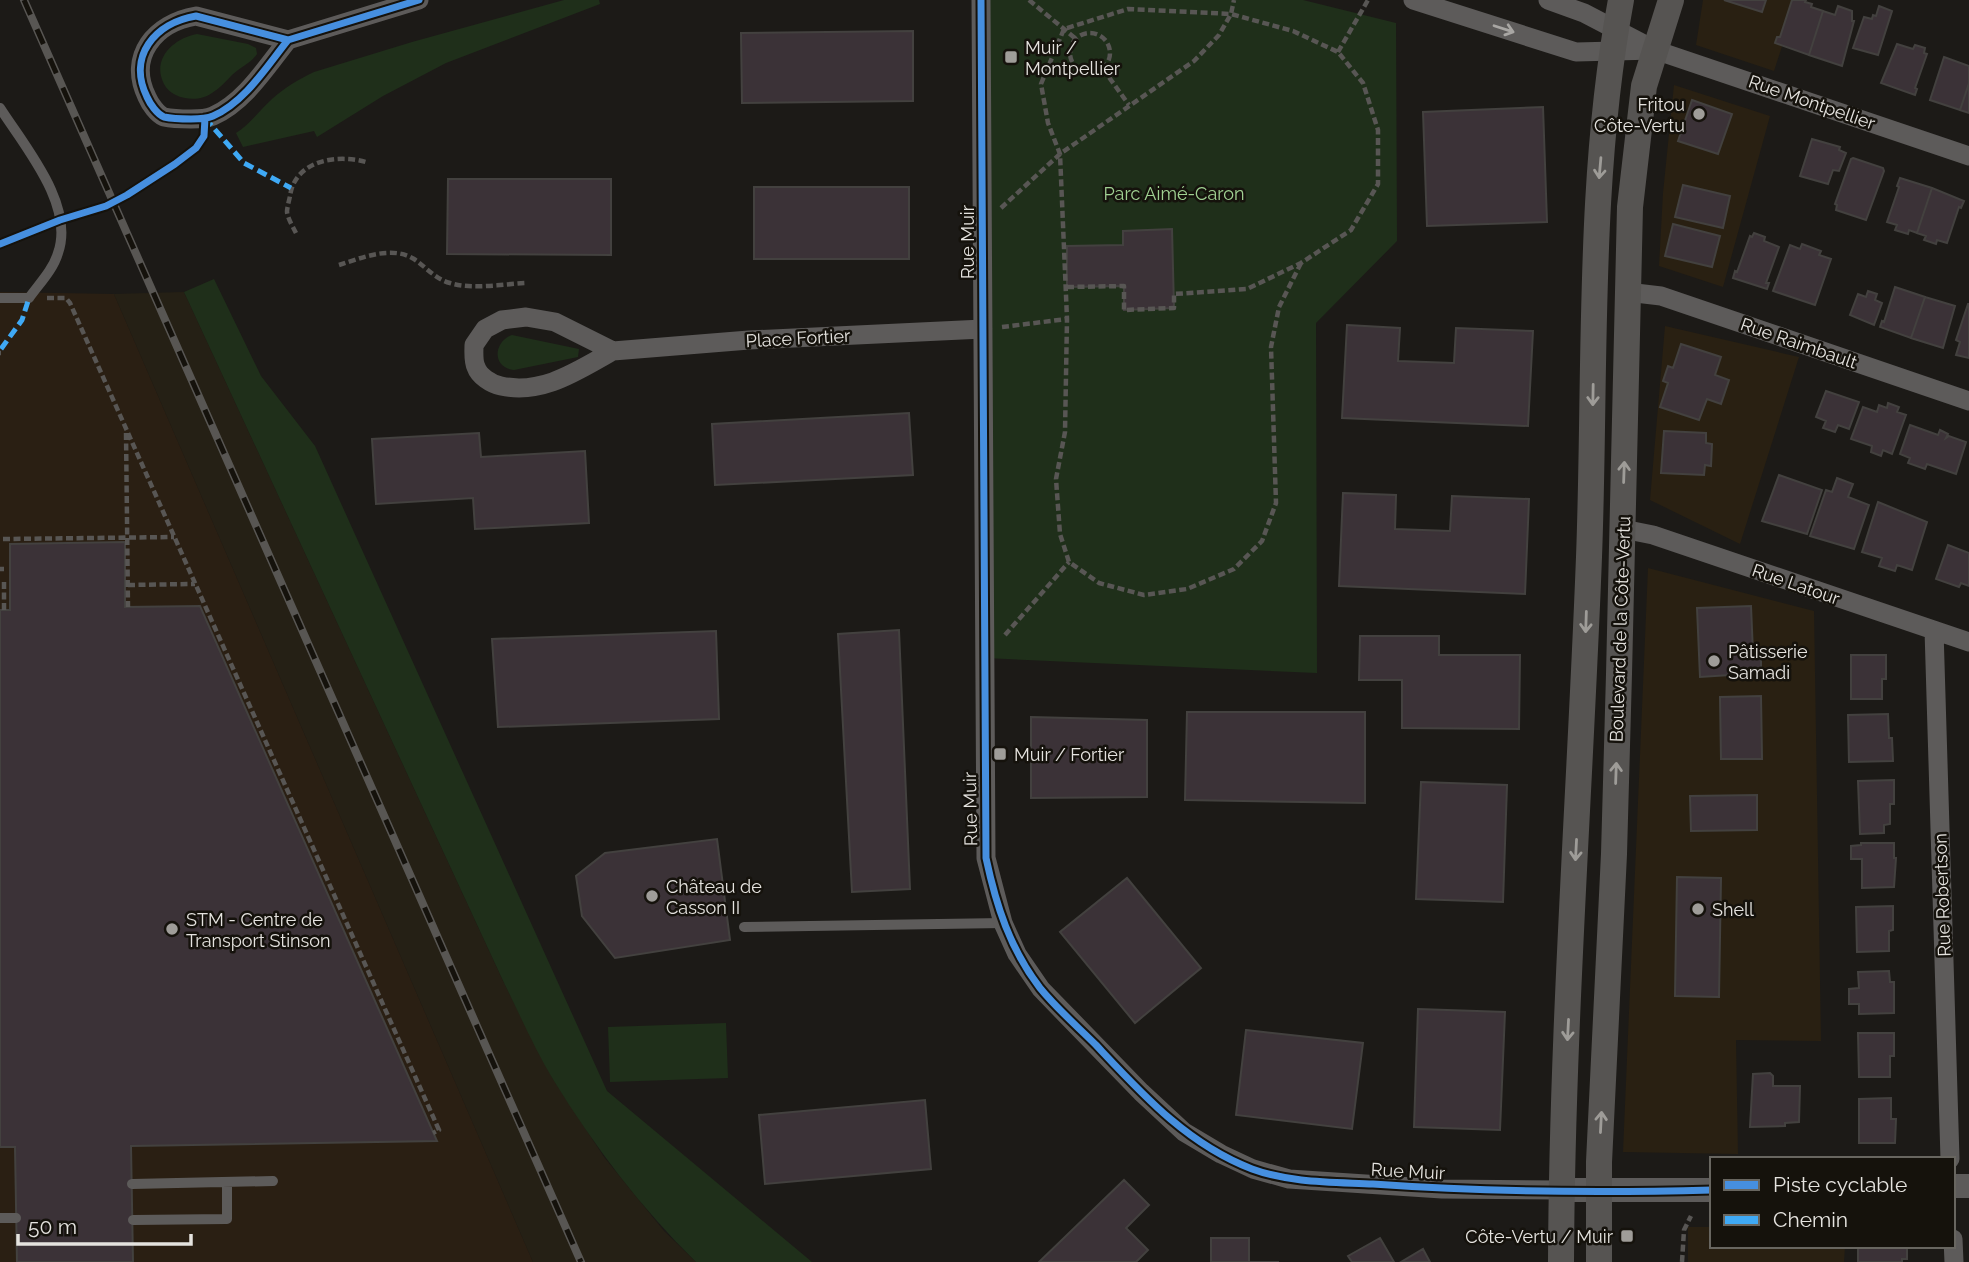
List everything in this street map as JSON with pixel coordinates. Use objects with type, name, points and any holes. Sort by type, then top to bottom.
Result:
[{"type":"main road","name":"Boulevard de la Côte-Vertu","points":[[1561,1262],[1589,547],[1599,176],[1613,40],[1621,0]]},
{"type":"main road","name":"Boulevard de la Côte-Vertu","points":[[1598,1262],[1614,854],[1627,420],[1627,292],[1634,156],[1642,95],[1671,0]]},
{"type":"street","points":[[288,40],[244,94],[215,115],[181,119],[162,116],[150,104],[143,89],[140,72],[147,47],[163,27],[178,19],[196,16],[214,19],[288,40],[419,0]]},
{"type":"street","name":"Rue Muir","points":[[982,0],[986,858],[1003,923],[1017,954],[1041,989],[1141,1092],[1184,1132],[1253,1169],[1289,1179],[1442,1189],[1710,1190]]},
{"type":"street","name":"Rue Montpellier","points":[[1413,0],[1576,52],[1613,40],[1655,50],[1969,156]]},
{"type":"street","points":[[1548,0],[1584,13],[1613,40]]},
{"type":"street","name":"Rue Raimbault","points":[[1627,292],[1661,296],[1969,401]]},
{"type":"street","name":"Place Fortier","points":[[613,351],[555,322],[526,317],[502,320],[485,329],[474,345],[476,367],[491,384],[517,390],[566,378],[613,351],[750,340],[983,329]]},
{"type":"street","name":"Rue Latour","points":[[1623,529],[1653,534],[1969,642]]},
{"type":"street","name":"Rue Robertson","points":[[1934,631],[1950,1157]]},
{"type":"lane","points":[[0,108],[54,196],[61,230],[58,255],[29,298],[0,298]]},
{"type":"lane","points":[[744,927],[1003,923]]},
{"type":"lane","points":[[132,1184],[272,1181]]},
{"type":"lane","points":[[133,1220],[227,1219],[227,1182]]},
{"type":"lane","points":[[0,1218],[16,1218]]},
{"type":"path","points":[[1029,0],[1076,39]]},
{"type":"path","points":[[982,226],[1060,154],[1194,61],[1219,35],[1231,14],[1234,0]]},
{"type":"path","points":[[1338,51],[1368,0]]},
{"type":"path","points":[[1067,287],[1124,286],[1124,310],[1174,309],[1174,295],[1247,289],[1301,263],[1351,230],[1378,184],[1378,130],[1363,83],[1338,51],[1293,31],[1231,14],[1128,9],[1064,29],[1041,84],[1048,123],[1060,154],[1067,319],[1065,432],[1056,480],[1060,534],[1069,562],[1100,583],[1144,595],[1187,589],[1234,569],[1262,541],[1276,503],[1271,347],[1279,307],[1301,263]]},
{"type":"path","points":[[1087,33],[1094,33],[1105,40],[1111,52],[1103,69],[1091,74],[1078,69],[1070,51],[1076,39],[1087,33]]},
{"type":"path","points":[[1103,69],[1130,105]]},
{"type":"path","points":[[296,233],[287,213],[291,188],[299,173],[317,162],[349,158],[366,162]]},
{"type":"path","points":[[339,265],[373,254],[393,253],[412,258],[426,271],[445,282],[459,286],[527,283]]},
{"type":"path","points":[[70,303],[175,537],[255,725],[439,1130],[433,1133]]},
{"type":"path","points":[[983,329],[1067,319]]},
{"type":"path","points":[[125,429],[128,607]]},
{"type":"path","points":[[4,539],[175,537]]},
{"type":"path","points":[[985,658],[1069,562]]},
{"type":"path","points":[[4,581],[4,610]]},
{"type":"path","points":[[128,584],[195,584]]},
{"type":"path","points":[[1682,1262],[1684,1230],[1691,1216]]},
{"type":"shaded area","points":[[1703,0],[1797,0],[1774,71],[1696,45]]},
{"type":"shaded area","points":[[1674,85],[1770,116],[1723,287],[1659,266]]},
{"type":"shaded area","name":"STM - Centre de Transport Stinson","points":[[0,292],[114,294],[533,1262],[0,1262]]},
{"type":"shaded area","points":[[184,292],[505,985],[553,1079],[604,1157],[664,1231],[696,1262],[533,1262],[114,294]]},
{"type":"shaded area","points":[[1665,326],[1799,357],[1740,544],[1650,500]]},
{"type":"shaded area","points":[[1648,568],[1814,611],[1821,1041],[1736,1040],[1738,1154],[1623,1152]]},
{"type":"shaded area","points":[[1688,1227],[1710,1227],[1710,1248],[1845,1248],[1844,1262],[1688,1262]]},
{"type":"green space","points":[[564,0],[599,0],[600,4],[446,63],[383,96],[317,137],[314,131],[243,147],[236,133],[282,91],[314,72]]},
{"type":"green space","name":"Parc Aimé-Caron","points":[[981,0],[1303,0],[1396,23],[1397,241],[1316,323],[1317,673],[985,658]]},
{"type":"green space","points":[[197,34],[248,44],[256,48],[257,54],[207,96],[193,99],[179,97],[164,84],[160,66],[173,45]]},
{"type":"green space","points":[[214,279],[261,376],[315,446],[607,1091],[812,1262],[696,1262],[619,1176],[554,1081],[505,985],[184,292]]},
{"type":"green space","points":[[512,335],[579,349],[578,357],[514,370],[507,368],[499,360],[498,349],[506,338]]},
{"type":"green space","points":[[726,1023],[728,1078],[610,1082],[608,1027]]},
{"type":"building","points":[[1724,0],[1766,0],[1762,12]]},
{"type":"building","points":[[1792,0],[1806,0],[1805,2],[1812,4],[1811,7],[1823,11],[1809,55],[1775,43],[1777,37],[1780,37]]},
{"type":"building","points":[[1838,6],[1852,11],[1854,21],[1842,66],[1809,55],[1823,11],[1835,15]]},
{"type":"building","points":[[1879,6],[1892,11],[1878,55],[1853,48],[1864,17],[1872,19]]},
{"type":"building","points":[[913,31],[913,101],[742,103],[741,33]]},
{"type":"building","points":[[1897,44],[1913,49],[1915,45],[1925,48],[1924,53],[1927,54],[1915,95],[1881,83]]},
{"type":"building","points":[[1944,57],[1969,66],[1969,83],[1960,110],[1930,100]]},
{"type":"building","points":[[1969,83],[1969,113],[1960,110]]},
{"type":"building","points":[[1692,100],[1732,114],[1718,154],[1678,141]]},
{"type":"building","points":[[1543,107],[1547,222],[1427,226],[1423,112]]},
{"type":"building","points":[[1812,139],[1840,147],[1839,150],[1846,153],[1839,171],[1833,170],[1828,184],[1800,176]]},
{"type":"building","points":[[1853,158],[1883,168],[1884,171],[1866,220],[1836,210],[1835,204]]},
{"type":"building","points":[[1900,178],[1932,188],[1917,233],[1909,230],[1908,234],[1895,230],[1897,225],[1887,222]]},
{"type":"building","points":[[448,179],[611,179],[611,255],[447,254]]},
{"type":"building","points":[[1683,185],[1730,196],[1723,228],[1675,217]]},
{"type":"building","points":[[754,187],[909,187],[909,259],[754,259]]},
{"type":"building","points":[[1932,188],[1964,201],[1961,208],[1959,207],[1947,243],[1937,240],[1936,244],[1924,240],[1926,236],[1917,233]]},
{"type":"building","points":[[1673,224],[1720,236],[1712,267],[1665,256]]},
{"type":"building","points":[[1172,229],[1174,308],[1124,310],[1124,286],[1067,287],[1067,246],[1123,245],[1123,231]]},
{"type":"building","points":[[1754,233],[1779,247],[1766,283],[1769,283],[1767,289],[1733,278],[1750,236]]},
{"type":"building","points":[[1802,244],[1821,251],[1819,255],[1831,259],[1815,305],[1773,291],[1790,245],[1800,249]]},
{"type":"building","points":[[1895,287],[1925,297],[1911,338],[1880,327]]},
{"type":"building","points":[[1868,291],[1877,294],[1875,300],[1882,303],[1874,325],[1850,315],[1858,294],[1866,297]]},
{"type":"building","points":[[1925,297],[1955,306],[1943,348],[1911,338]]},
{"type":"building","points":[[1968,304],[1969,358],[1956,355],[1960,342],[1956,340]]},
{"type":"building","points":[[1347,325],[1400,328],[1398,361],[1454,363],[1456,328],[1533,331],[1528,426],[1342,418]]},
{"type":"building","points":[[1681,344],[1721,357],[1715,375],[1729,380],[1721,404],[1707,399],[1699,420],[1660,407],[1668,383],[1663,381],[1668,366],[1673,368]]},
{"type":"building","points":[[1826,391],[1859,402],[1849,429],[1838,425],[1835,432],[1823,428],[1826,421],[1816,417]]},
{"type":"building","points":[[1888,403],[1899,407],[1897,412],[1906,415],[1892,454],[1883,450],[1881,456],[1871,452],[1872,446],[1851,439],[1863,407],[1877,412],[1879,405],[1887,408]]},
{"type":"building","points":[[909,413],[913,475],[715,485],[712,424]]},
{"type":"building","points":[[1910,425],[1938,435],[1940,430],[1948,434],[1946,438],[1949,436],[1966,442],[1956,474],[1927,464],[1925,469],[1908,463],[1910,458],[1900,454]]},
{"type":"building","points":[[1664,431],[1706,433],[1706,443],[1712,444],[1711,466],[1705,465],[1704,475],[1661,473]]},
{"type":"building","points":[[479,433],[481,457],[585,451],[589,523],[475,529],[473,498],[376,504],[372,439]]},
{"type":"building","points":[[1779,475],[1822,490],[1807,534],[1762,521]]},
{"type":"building","points":[[1837,478],[1853,484],[1848,497],[1869,505],[1854,549],[1810,536],[1826,490],[1832,492]]},
{"type":"building","points":[[1343,493],[1396,495],[1395,529],[1450,531],[1452,496],[1529,499],[1525,594],[1339,586]]},
{"type":"building","points":[[1878,502],[1927,522],[1912,570],[1897,565],[1895,571],[1879,566],[1882,558],[1862,552]]},
{"type":"building","name":"STM - Centre de Transport Stinson","points":[[125,542],[125,607],[200,606],[437,1141],[131,1146],[133,1262],[17,1262],[15,1147],[0,1147],[0,610],[10,610],[10,544]]},
{"type":"building","points":[[1948,545],[1969,553],[1969,586],[1961,583],[1959,587],[1936,579]]},
{"type":"building","points":[[1751,606],[1753,653],[1761,653],[1761,673],[1700,677],[1697,608]]},
{"type":"building","points":[[899,630],[910,889],[852,892],[838,634]]},
{"type":"building","points":[[716,631],[719,719],[498,727],[492,639]]},
{"type":"building","points":[[1360,636],[1439,636],[1439,655],[1520,655],[1519,729],[1402,728],[1402,680],[1359,680]]},
{"type":"building","points":[[1851,655],[1886,655],[1886,679],[1882,679],[1882,699],[1851,699]]},
{"type":"building","points":[[1761,696],[1762,759],[1721,759],[1720,697]]},
{"type":"building","points":[[1187,712],[1365,712],[1365,803],[1185,800]]},
{"type":"building","points":[[1888,714],[1893,761],[1849,762],[1848,715]]},
{"type":"building","points":[[1031,717],[1147,720],[1147,797],[1031,798]]},
{"type":"building","points":[[1894,780],[1894,804],[1890,804],[1890,824],[1884,825],[1884,833],[1860,834],[1858,781]]},
{"type":"building","points":[[1421,782],[1507,785],[1503,902],[1416,899]]},
{"type":"building","points":[[1757,795],[1757,830],[1691,831],[1690,796]]},
{"type":"building","name":"Château de Casson II","points":[[717,839],[730,940],[615,958],[582,916],[576,876],[605,853]]},
{"type":"building","points":[[1861,843],[1894,843],[1894,887],[1862,888],[1862,859],[1851,859],[1851,846]]},
{"type":"building","points":[[1677,877],[1721,878],[1719,997],[1675,996]]},
{"type":"building","points":[[1127,878],[1201,968],[1135,1023],[1060,932]]},
{"type":"building","points":[[1893,906],[1893,930],[1889,931],[1889,951],[1857,952],[1856,907]]},
{"type":"building","points":[[1889,971],[1890,982],[1894,982],[1894,1013],[1859,1014],[1859,1004],[1849,1004],[1849,989],[1859,988],[1858,972]]},
{"type":"building","points":[[1418,1009],[1505,1012],[1500,1130],[1414,1127]]},
{"type":"building","points":[[1246,1030],[1363,1043],[1352,1129],[1236,1115]]},
{"type":"building","points":[[1858,1033],[1894,1033],[1890,1077],[1859,1077]]},
{"type":"building","points":[[1770,1073],[1773,1076],[1773,1086],[1800,1086],[1799,1122],[1785,1123],[1785,1126],[1750,1127],[1753,1074]]},
{"type":"building","points":[[1891,1098],[1891,1119],[1896,1119],[1895,1143],[1859,1143],[1859,1099]]},
{"type":"building","points":[[925,1100],[931,1169],[765,1184],[759,1115]]},
{"type":"building","points":[[1124,1180],[1149,1205],[1126,1228],[1148,1250],[1136,1262],[1039,1262]]},
{"type":"building","points":[[1211,1238],[1249,1238],[1249,1262],[1211,1262]]},
{"type":"building","points":[[1380,1238],[1394,1262],[1352,1262],[1348,1256]]},
{"type":"building","points":[[1858,1248],[1907,1248],[1907,1259],[1902,1259],[1902,1262],[1858,1262]]},
{"type":"building","points":[[1423,1249],[1430,1262],[1401,1262]]},
{"type":"railway","points":[[24,0],[581,1262]]},
{"type":"marked path","points":[[205,118],[244,163],[291,188]]},
{"type":"marked path","points":[[1,349],[22,320],[29,298]]},
{"type":"cycle path","points":[[288,40],[419,0]]},
{"type":"cycle path","points":[[981,0],[986,858],[994,893],[1006,926],[1029,973],[1053,1003],[1167,1116],[1186,1132],[1229,1159],[1266,1174],[1312,1181],[1457,1189],[1585,1192],[1710,1190]]},
{"type":"cycle path","points":[[196,16],[288,40],[255,82],[225,110],[202,119],[164,117],[156,111],[147,97],[140,68],[143,55],[157,34],[168,26],[196,16]]},
{"type":"cycle path","points":[[0,244],[60,220],[106,206],[127,195],[196,148],[204,136],[205,118]]},
{"type":"place","name":"Muir / Montpellier","points":[[1011,57]]},
{"type":"place","name":"Fritou Côte-Vertu","points":[[1699,114]]},
{"type":"place","name":"Pâtisserie Samadi","points":[[1714,661]]},
{"type":"place","name":"Muir / Fortier","points":[[1000,754]]},
{"type":"place","name":"Château de Casson II","points":[[652,896]]},
{"type":"place","name":"Shell","points":[[1698,909]]},
{"type":"place","name":"STM - Centre de Transport Stinson","points":[[172,929]]},
{"type":"place","name":"Côte-Vertu / Muir","points":[[1627,1236]]}]
